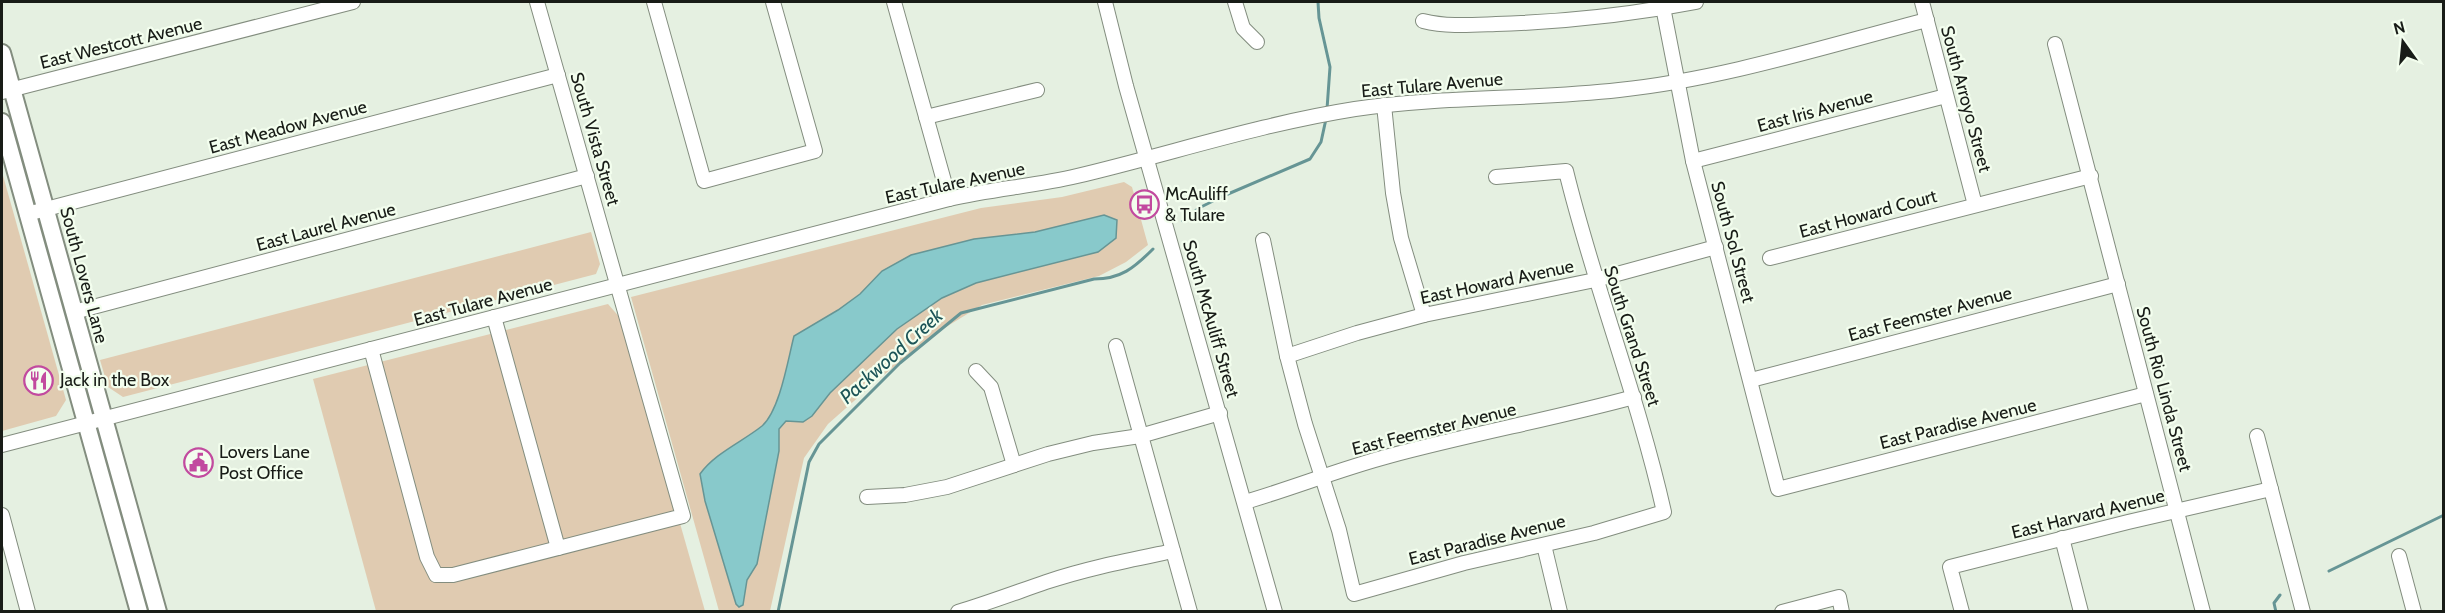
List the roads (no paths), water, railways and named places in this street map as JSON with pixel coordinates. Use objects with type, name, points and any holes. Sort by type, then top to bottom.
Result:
[{"type":"main road","name":"South Lovers Lane","points":[[2,53],[7,91],[45,209],[158,612]]},
{"type":"main road","name":"South Lovers Lane","points":[[2,122],[139,612]]},
{"type":"street","name":"East Westcott Avenue","points":[[7,91],[353,2]]},
{"type":"street","name":"South Vista Street","points":[[537,2],[683,516],[558,548]]},
{"type":"street","points":[[654,2],[704,181],[815,151],[773,2]]},
{"type":"street","points":[[894,2],[949,199]]},
{"type":"street","name":"South McAuliff Street","points":[[1106,2],[1117,54],[1275,612]]},
{"type":"street","points":[[1235,2],[1243,28],[1257,42]]},
{"type":"street","points":[[1423,21],[1440,25],[1534,23],[1590,19],[1662,5],[1696,2]]},
{"type":"street","name":"South Arroyo Street","points":[[1922,2],[1975,205]]},
{"type":"street","name":"South Sol Street","points":[[1662,5],[1693,161],[1779,489]]},
{"type":"street","name":"East Tulare Avenue","points":[[2,445],[949,199],[1064,179],[1318,116],[1384,105],[1456,98],[1590,93],[1676,82],[1927,20]]},
{"type":"street","name":"South Rio Linda Street","points":[[2055,44],[2203,612]]},
{"type":"street","name":"East Meadow Avenue","points":[[27,214],[558,75]]},
{"type":"street","points":[[926,117],[1037,90]]},
{"type":"street","name":"East Iris Avenue","points":[[1693,161],[1946,96]]},
{"type":"street","points":[[1384,105],[1401,238],[1424,315]]},
{"type":"street","name":"South Grand Street","points":[[1496,177],[1566,171],[1595,280],[1650,452],[1664,512]]},
{"type":"street","name":"East Laurel Avenue","points":[[74,312],[587,176]]},
{"type":"street","points":[[1975,205],[2091,176]]},
{"type":"street","name":"East Howard Court","points":[[1770,258],[1975,205]]},
{"type":"street","points":[[1263,240],[1287,356],[1305,424],[1324,478]]},
{"type":"street","name":"East Howard Avenue","points":[[1287,356],[1357,333],[1424,315],[1595,280],[1716,247]]},
{"type":"street","name":"East Feemster Avenue","points":[[1751,380],[2118,284]]},
{"type":"street","points":[[371,349],[427,557],[436,575],[453,575],[558,548],[494,317]]},
{"type":"street","points":[[1116,346],[1190,612]]},
{"type":"street","points":[[976,371],[992,387],[1014,465]]},
{"type":"street","name":"East Paradise Avenue","points":[[1779,489],[2145,394]]},
{"type":"street","name":"East Feemster Avenue","points":[[1245,502],[1396,454],[1634,397]]},
{"type":"street","points":[[867,497],[905,495],[947,487],[1014,465],[1094,443],[1140,436],[1220,413]]},
{"type":"street","points":[[2257,436],[2303,612]]},
{"type":"street","name":"East Paradise Avenue","points":[[1324,478],[1340,530],[1354,594],[1464,563],[1594,533],[1664,512]]},
{"type":"street","name":"East Harvard Avenue","points":[[1962,612],[1950,567],[2271,489]]},
{"type":"street","points":[[2,516],[28,612]]},
{"type":"street","points":[[2062,538],[2081,612]]},
{"type":"street","points":[[1544,545],[1560,612]]},
{"type":"street","points":[[958,612],[1098,567],[1173,551]]},
{"type":"street","points":[[2399,556],[2414,612]]},
{"type":"street","points":[[1782,612],[1839,597],[1842,612]]},
{"type":"water","points":[[1104,215],[1117,220],[1116,238],[1098,252],[976,283],[942,298],[897,329],[830,393],[812,416],[803,422],[786,421],[779,429],[779,451],[757,564],[747,580],[743,605],[739,607],[736,604],[705,501],[700,474],[713,460],[762,426],[768,418],[778,397],[794,336],[838,310],[860,294],[882,271],[911,255],[974,239],[1035,232]]},
{"type":"waterway","name":"Packwood Creek","points":[[1318,2],[1319,18],[1330,67],[1327,109]]},
{"type":"waterway","name":"Packwood Creek","points":[[1183,221],[1199,208],[1221,197],[1310,159],[1321,142],[1326,119]]},
{"type":"waterway","name":"Packwood Creek","points":[[778,612],[809,462],[819,444],[900,363],[961,313],[1094,279],[1120,275],[1140,262],[1153,249]]},
{"type":"waterway","points":[[2329,571],[2444,515]]},
{"type":"waterway","points":[[2276,612],[2274,603],[2280,595]]},
{"type":"place","name":"McAuliff & Tulare","points":[[1144,204]]},
{"type":"place","name":"Jack in the Box","points":[[39,380]]},
{"type":"place","name":"Lovers Lane Post Office","points":[[198,462]]}]
